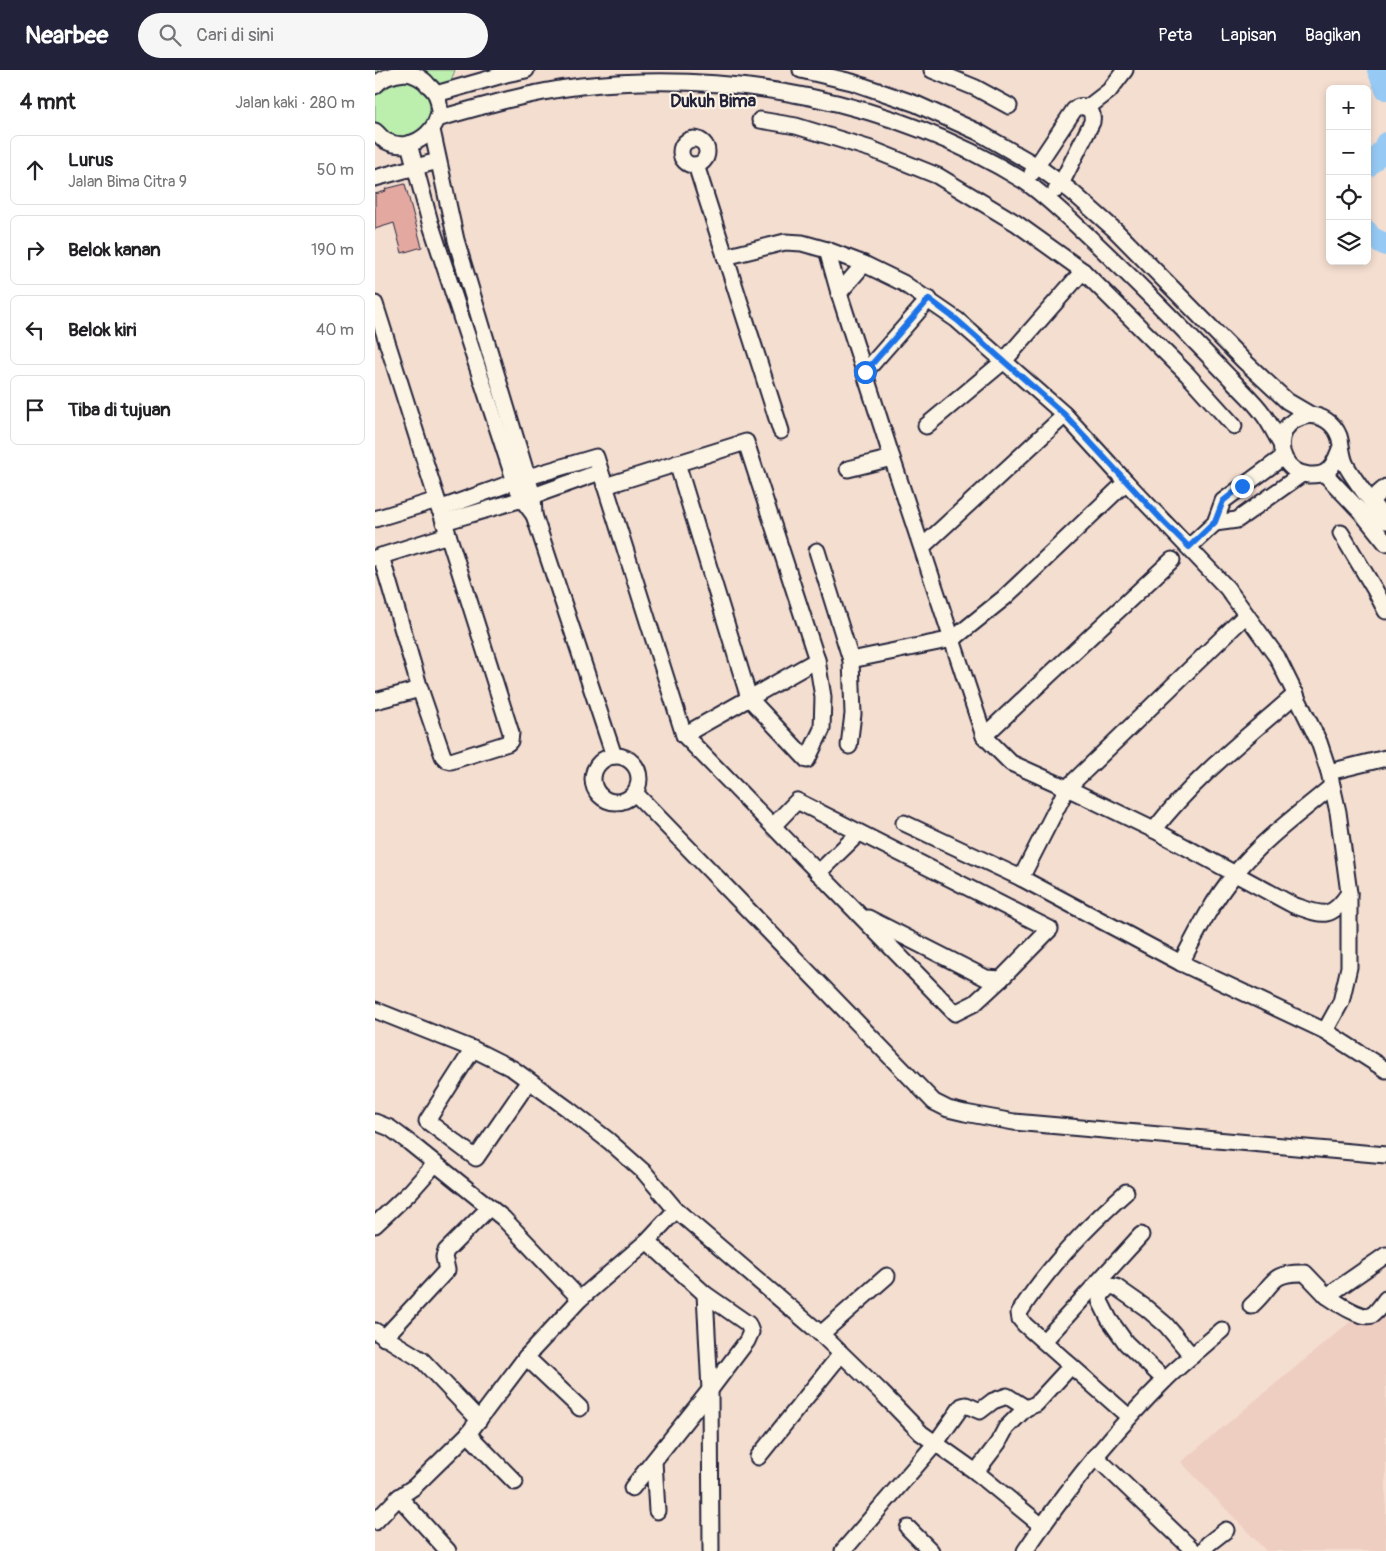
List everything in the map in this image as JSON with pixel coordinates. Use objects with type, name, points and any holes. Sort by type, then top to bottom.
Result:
[{"type":"street","points":[[436,94],[526,70]]},
{"type":"street","points":[[801,70],[851,82],[916,104],[978,132],[1037,166],[1061,184],[1115,230],[1287,401],[1311,415],[1323,418],[1333,425],[1339,436],[1340,449],[1347,466],[1386,521]]},
{"type":"street","points":[[931,70],[976,88],[1009,106]]},
{"type":"street","points":[[1087,108],[1109,91],[1125,70]]},
{"type":"street","points":[[375,86],[391,74],[409,73],[425,80],[436,94],[439,106],[435,124],[438,161],[457,240],[521,480]]},
{"type":"street","points":[[375,131],[384,140],[392,143],[409,144],[418,141],[435,124],[509,99],[652,75],[783,90],[847,104],[909,124],[969,150],[1025,182],[1101,247],[1192,338],[1263,413],[1290,468],[1302,474],[1315,475],[1324,473],[1336,461],[1340,449]]},
{"type":"street","points":[[1025,182],[1077,106],[1087,108],[1093,117],[1092,122],[1061,184],[1048,200]]},
{"type":"street","points":[[760,120],[796,126],[871,149],[938,176],[1016,223],[1083,271],[1187,374],[1234,426]]},
{"type":"street","points":[[409,144],[439,247],[534,515],[614,756]]},
{"type":"street","points":[[375,178],[438,161]]},
{"type":"street","points":[[696,165],[781,430]]},
{"type":"street","points":[[439,247],[457,240]]},
{"type":"street","points":[[725,258],[785,242],[802,243],[864,264],[903,283],[929,299],[957,320],[1065,415],[1227,588],[1277,657],[1297,694],[1319,742],[1331,779],[1342,836],[1349,893],[1349,967],[1341,1002],[1325,1032]]},
{"type":"street","points":[[827,250],[892,458],[984,736],[1011,763],[1154,830],[1293,905],[1324,914],[1349,931]]},
{"type":"street","points":[[839,293],[864,264]]},
{"type":"street","points":[[925,426],[1004,362],[1083,271]]},
{"type":"street","points":[[865,372],[929,299]]},
{"type":"street","points":[[375,304],[442,516],[511,733],[511,741],[504,746],[451,761],[447,760],[443,756],[420,689],[378,557],[442,516],[521,480],[596,456],[684,735],[955,1013],[975,1003],[1050,929],[797,801],[773,826]]},
{"type":"street","points":[[922,547],[1065,415]]},
{"type":"street","points":[[1189,547],[1215,522],[1223,501],[1282,450],[1285,429],[1296,419],[1311,415]]},
{"type":"street","points":[[375,518],[442,516],[677,463],[746,442],[817,660],[823,698],[822,729],[807,760],[749,698],[677,463]]},
{"type":"street","points":[[848,469],[892,458]]},
{"type":"street","points":[[1324,473],[1361,512],[1386,543]]},
{"type":"street","points":[[1215,522],[1237,520],[1302,474]]},
{"type":"street","points":[[851,660],[953,639],[1004,598],[1126,482]]},
{"type":"street","points":[[1371,500],[1386,487]]},
{"type":"street","points":[[1341,533],[1386,611]]},
{"type":"street","points":[[817,551],[851,660],[853,714],[849,746]]},
{"type":"street","points":[[984,736],[1172,560]]},
{"type":"street","points":[[1021,878],[1067,788],[1246,615]]},
{"type":"street","points":[[684,735],[817,660]]},
{"type":"street","points":[[375,701],[420,689]]},
{"type":"street","points":[[1154,830],[1168,812],[1224,756],[1297,694]]},
{"type":"street","points":[[614,756],[629,760],[638,771],[639,779],[635,793],[624,801],[611,802],[605,800],[596,791],[594,785],[594,772],[602,761],[614,756]]},
{"type":"street","points":[[1181,963],[1199,928],[1234,874],[1256,850],[1331,779],[1386,758]]},
{"type":"street","points":[[635,793],[934,1102],[948,1109],[1014,1122],[1386,1156]]},
{"type":"street","points":[[904,823],[1021,878],[1181,963],[1325,1032],[1386,1070]]},
{"type":"street","points":[[818,873],[859,833]]},
{"type":"street","points":[[1324,914],[1332,912],[1349,893]]},
{"type":"street","points":[[857,912],[986,978],[1001,979]]},
{"type":"street","points":[[375,1010],[473,1049],[513,1069],[609,1141],[643,1172],[676,1210],[821,1334],[921,1433],[976,1472],[1042,1526]]},
{"type":"street","points":[[473,1049],[427,1120],[476,1158],[529,1081]]},
{"type":"street","points":[[375,1122],[390,1128],[503,1218],[579,1299]]},
{"type":"street","points":[[375,1225],[411,1191],[435,1164]]},
{"type":"street","points":[[1126,1192],[1099,1217],[1062,1257],[1019,1313],[1019,1319],[1129,1417]]},
{"type":"street","points":[[479,1420],[421,1360],[380,1335],[447,1270],[443,1257],[446,1251],[490,1207]]},
{"type":"street","points":[[375,1522],[399,1497],[414,1487],[468,1434],[526,1357],[579,1299],[647,1241],[676,1210]]},
{"type":"street","points":[[1043,1341],[1141,1235]]},
{"type":"street","points":[[632,1488],[710,1390],[747,1341],[751,1332],[748,1324],[705,1294],[647,1241]]},
{"type":"street","points":[[1327,1296],[1386,1255]]},
{"type":"street","points":[[1251,1306],[1262,1296],[1273,1279],[1288,1272],[1305,1273],[1327,1296],[1358,1314],[1373,1315],[1386,1299]]},
{"type":"street","points":[[821,1334],[887,1276]]},
{"type":"street","points":[[1165,1380],[1126,1343],[1109,1319],[1100,1301],[1101,1295],[1109,1286],[1116,1287],[1146,1308],[1166,1325],[1192,1356]]},
{"type":"street","points":[[705,1294],[710,1390],[711,1551]]},
{"type":"street","points":[[1025,1551],[1095,1456],[1129,1417],[1165,1380],[1223,1330]]},
{"type":"street","points":[[758,1457],[841,1354]]},
{"type":"street","points":[[526,1357],[580,1408]]},
{"type":"street","points":[[976,1472],[998,1443],[1006,1428],[1026,1408],[1036,1404],[1071,1366]]},
{"type":"street","points":[[843,1551],[935,1444],[962,1406],[966,1405],[980,1410],[993,1401],[1007,1396],[1026,1408]]},
{"type":"street","points":[[468,1434],[515,1482]]},
{"type":"street","points":[[1095,1456],[1194,1551]]},
{"type":"street","points":[[654,1461],[657,1511]]},
{"type":"street","points":[[399,1497],[448,1551]]},
{"type":"street","points":[[908,1528],[931,1551]]},
{"type":"street","points":[[1204,1551],[1209,1544],[1226,1530]]},
{"type":"shaded area","points":[[1386,1292],[1386,1551],[1266,1551],[1181,1462]]},
{"type":"green space","points":[[375,70],[455,70],[437,119],[409,144],[375,131]]},
{"type":"building","points":[[405,184],[422,247],[402,253],[394,223],[375,229],[375,194],[386,191],[385,189]]},
{"type":"waterway","points":[[1378,70],[1386,89]]},
{"type":"waterway","points":[[1371,163],[1383,150],[1386,143]]},
{"type":"waterway","points":[[1371,237],[1386,245]]},
{"type":"district","name":"Dukuh Bima","points":[[713,101]]},
{"type":"route","points":[[865,372],[929,299],[957,320],[1065,415],[1189,547],[1215,522],[1223,501],[1242,486]]}]
